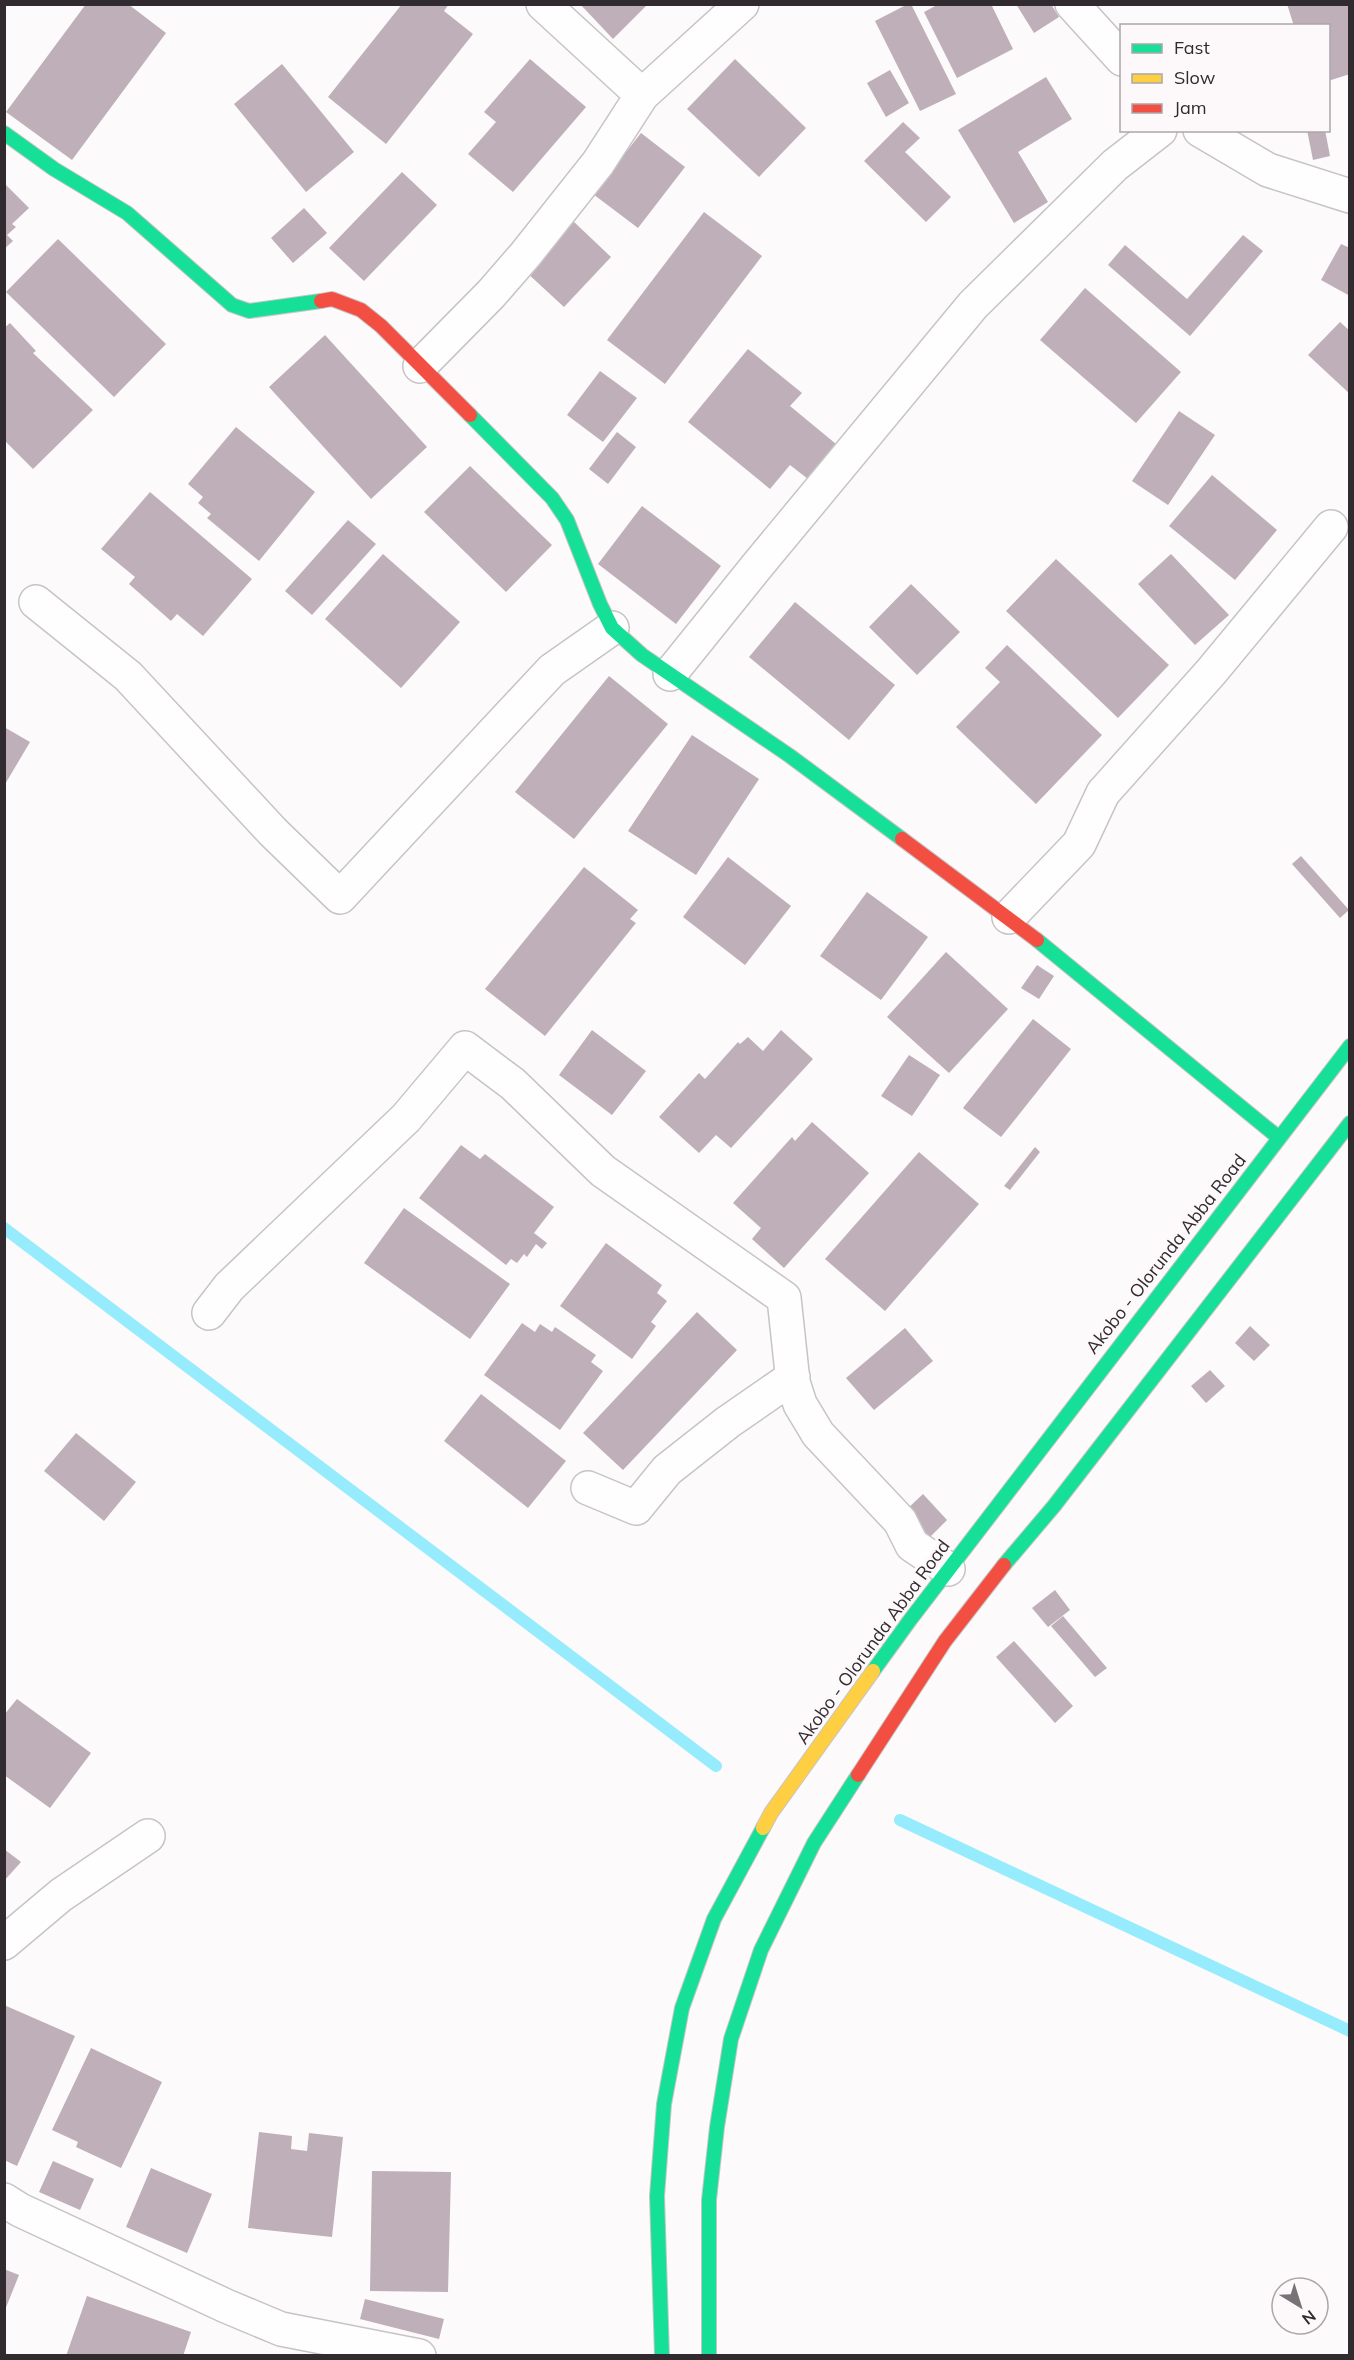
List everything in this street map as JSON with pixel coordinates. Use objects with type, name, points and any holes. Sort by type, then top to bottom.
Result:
[{"type":"main road","points":[[4,133],[54,169],[135,220],[232,305],[249,311],[332,298],[361,310],[381,326],[552,498],[567,520],[600,604],[612,628],[642,656],[790,756],[1009,916],[1279,1138]]},
{"type":"main road","name":"Akobo - Olorunda Abba Road","points":[[662,2355],[657,2196],[664,2104],[682,2008],[714,1920],[771,1813],[948,1569],[1044,1456],[1061,1421],[1350,1046]]},
{"type":"main road","points":[[709,2355],[710,2200],[717,2127],[731,2039],[761,1950],[814,1843],[945,1641],[981,1593],[1054,1506],[1070,1476],[1350,1123]]},
{"type":"street","points":[[543,4],[642,95]]},
{"type":"street","points":[[420,366],[491,294],[525,255],[598,163],[642,95],[742,4]]},
{"type":"street","points":[[1072,4],[1120,57]]},
{"type":"street","points":[[670,674],[973,305],[1115,165],[1157,132]]},
{"type":"street","points":[[1203,132],[1268,170],[1350,196]]},
{"type":"street","points":[[1009,916],[1078,844],[1103,793],[1211,672],[1331,527]]},
{"type":"street","points":[[36,602],[128,676],[273,832],[340,897],[552,670],[612,628]]},
{"type":"street","points":[[209,1313],[229,1287],[406,1118],[465,1048],[513,1084],[603,1171],[784,1298],[793,1377],[800,1404],[818,1434],[900,1521],[912,1545],[948,1569]]},
{"type":"street","points":[[588,1488],[636,1508],[667,1470],[728,1422],[793,1377]]},
{"type":"street","points":[[4,1943],[61,1895],[148,1836]]},
{"type":"street","points":[[4,2200],[20,2210],[226,2306],[281,2329],[419,2355]]},
{"type":"building","points":[[86,4],[128,4],[166,33],[72,160],[6,112]]},
{"type":"building","points":[[402,4],[449,4],[444,11],[473,34],[386,144],[328,97]]},
{"type":"building","points":[[580,4],[648,4],[613,39]]},
{"type":"building","points":[[911,4],[956,94],[920,111],[875,21]]},
{"type":"building","points":[[939,4],[991,4],[1013,49],[957,78],[924,12]]},
{"type":"building","points":[[1016,4],[1051,4],[1059,17],[1034,33]]},
{"type":"building","points":[[1287,4],[1350,4],[1350,74],[1330,80],[1330,24],[1293,24]]},
{"type":"building","points":[[530,59],[586,107],[513,192],[468,154],[496,122],[484,112]]},
{"type":"building","points":[[735,59],[806,128],[759,177],[687,109]]},
{"type":"building","points":[[282,64],[354,152],[306,192],[234,104]]},
{"type":"building","points":[[890,70],[909,103],[886,117],[867,83]]},
{"type":"building","points":[[1046,77],[1072,119],[1018,152],[1048,202],[1014,223],[958,130]]},
{"type":"building","points":[[903,122],[920,138],[905,152],[951,197],[926,222],[864,161]]},
{"type":"building","points":[[1307,132],[1325,132],[1330,156],[1313,160]]},
{"type":"building","points":[[641,133],[685,167],[638,228],[593,194]]},
{"type":"building","points":[[402,172],[437,205],[364,281],[329,248]]},
{"type":"building","points":[[4,183],[29,208],[12,224],[16,227],[7,235],[13,241],[4,249]]},
{"type":"building","points":[[304,208],[327,233],[293,263],[271,238]]},
{"type":"building","points":[[704,212],[762,256],[665,384],[607,340]]},
{"type":"building","points":[[573,221],[611,257],[564,307],[525,271]]},
{"type":"building","points":[[1243,235],[1263,251],[1190,336],[1108,265],[1125,245],[1187,299]]},
{"type":"building","points":[[58,239],[166,344],[114,397],[6,292]]},
{"type":"building","points":[[1341,244],[1350,248],[1350,296],[1321,280]]},
{"type":"building","points":[[1085,288],[1181,372],[1136,423],[1040,340]]},
{"type":"building","points":[[1340,322],[1350,331],[1350,394],[1308,355]]},
{"type":"building","points":[[10,323],[36,351],[33,353],[93,410],[33,469],[4,440],[4,328]]},
{"type":"building","points":[[325,335],[427,447],[371,499],[269,387]]},
{"type":"building","points":[[748,349],[802,393],[790,406],[836,444],[808,479],[790,465],[770,489],[688,422]]},
{"type":"building","points":[[600,371],[637,398],[603,442],[567,415]]},
{"type":"building","points":[[1179,411],[1215,435],[1168,505],[1132,481]]},
{"type":"building","points":[[236,427],[315,492],[259,561],[207,518],[211,514],[198,503],[203,497],[188,484]]},
{"type":"building","points":[[617,432],[636,447],[608,484],[589,469]]},
{"type":"building","points":[[470,466],[552,545],[506,592],[424,512]]},
{"type":"building","points":[[1212,475],[1277,530],[1235,580],[1169,526]]},
{"type":"building","points":[[150,492],[252,579],[203,636],[177,614],[171,621],[129,584],[135,577],[101,549]]},
{"type":"building","points":[[642,506],[721,566],[676,624],[598,564]]},
{"type":"building","points":[[348,520],[376,544],[312,615],[285,591]]},
{"type":"building","points":[[383,554],[460,622],[401,688],[325,619]]},
{"type":"building","points":[[1171,554],[1229,615],[1195,645],[1138,584]]},
{"type":"building","points":[[1056,559],[1169,665],[1118,718],[1006,611]]},
{"type":"building","points":[[911,584],[960,632],[917,675],[869,627]]},
{"type":"building","points":[[795,602],[895,685],[849,740],[749,657]]},
{"type":"building","points":[[1007,645],[1102,735],[1036,804],[956,727],[1000,682],[985,668]]},
{"type":"building","points":[[609,676],[668,724],[574,839],[515,792]]},
{"type":"building","points":[[4,727],[30,742],[4,786]]},
{"type":"building","points":[[692,735],[759,779],[696,875],[628,831]]},
{"type":"building","points":[[1301,856],[1349,910],[1340,918],[1292,864]]},
{"type":"building","points":[[728,857],[791,906],[745,965],[683,917]]},
{"type":"building","points":[[584,867],[638,910],[630,919],[636,923],[545,1036],[485,989]]},
{"type":"building","points":[[867,892],[928,937],[881,1000],[820,956]]},
{"type":"building","points":[[946,952],[1008,1009],[949,1073],[887,1017]]},
{"type":"building","points":[[1037,965],[1054,976],[1039,999],[1021,988]]},
{"type":"building","points":[[1033,1019],[1071,1049],[1001,1137],[963,1108]]},
{"type":"building","points":[[592,1030],[646,1071],[612,1115],[559,1075]]},
{"type":"building","points":[[781,1030],[813,1059],[731,1148],[716,1135],[699,1153],[659,1117],[699,1073],[705,1079],[738,1042],[740,1044],[748,1037],[763,1051]]},
{"type":"building","points":[[909,1055],[940,1075],[912,1116],[881,1096]]},
{"type":"building","points":[[812,1122],[869,1173],[784,1268],[752,1239],[761,1228],[733,1203],[792,1137],[795,1141]]},
{"type":"building","points":[[461,1145],[480,1159],[485,1154],[554,1207],[534,1233],[547,1243],[542,1249],[536,1244],[527,1257],[524,1254],[517,1263],[511,1259],[506,1265],[419,1198]]},
{"type":"building","points":[[1035,1147],[1040,1152],[1010,1190],[1004,1186]]},
{"type":"building","points":[[919,1152],[979,1204],[885,1311],[825,1259]]},
{"type":"building","points":[[404,1208],[510,1284],[470,1339],[364,1263]]},
{"type":"building","points":[[606,1243],[662,1285],[657,1293],[667,1301],[651,1322],[656,1326],[632,1359],[560,1306]]},
{"type":"building","points":[[697,1312],[737,1350],[623,1470],[583,1433]]},
{"type":"building","points":[[522,1323],[535,1332],[540,1324],[552,1332],[555,1327],[596,1355],[591,1362],[603,1371],[560,1430],[484,1375]]},
{"type":"building","points":[[1250,1326],[1270,1345],[1254,1361],[1235,1343]]},
{"type":"building","points":[[905,1328],[933,1361],[874,1410],[846,1378]]},
{"type":"building","points":[[1210,1370],[1225,1386],[1206,1403],[1191,1386]]},
{"type":"building","points":[[481,1394],[566,1461],[528,1508],[444,1441]]},
{"type":"building","points":[[76,1433],[136,1482],[104,1521],[44,1471]]},
{"type":"building","points":[[923,1494],[947,1520],[930,1537],[905,1511]]},
{"type":"building","points":[[1055,1590],[1070,1610],[1048,1627],[1032,1608]]},
{"type":"building","points":[[1063,1616],[1107,1668],[1095,1677],[1051,1626]]},
{"type":"building","points":[[1014,1641],[1073,1706],[1055,1723],[996,1657]]},
{"type":"building","points":[[17,1699],[91,1753],[50,1808],[4,1775],[4,1715]]},
{"type":"building","points":[[4,1849],[21,1862],[4,1881]]},
{"type":"building","points":[[4,2005],[75,2036],[17,2166],[4,2160]]},
{"type":"building","points":[[91,2048],[162,2082],[121,2168],[76,2147],[78,2142],[52,2130]]},
{"type":"building","points":[[259,2132],[292,2136],[291,2149],[307,2151],[309,2133],[343,2137],[332,2237],[248,2228]]},
{"type":"building","points":[[53,2161],[94,2179],[80,2210],[39,2192]]},
{"type":"building","points":[[151,2168],[212,2194],[187,2253],[126,2227]]},
{"type":"building","points":[[372,2171],[451,2172],[448,2292],[370,2291]]},
{"type":"building","points":[[4,2269],[19,2275],[5,2310],[4,2310]]},
{"type":"building","points":[[87,2296],[191,2332],[183,2356],[66,2356]]},
{"type":"building","points":[[365,2299],[444,2319],[439,2339],[360,2319]]},
{"type":"waterway","points":[[4,1228],[716,1766]]},
{"type":"waterway","points":[[900,1820],[1350,2031]]},
{"type":"traffic: fast","points":[[4,133],[54,169],[127,213],[232,305],[249,311],[321,301]]},
{"type":"traffic: fast","points":[[470,415],[552,498],[567,520],[600,604],[612,628],[642,655],[790,756],[902,839]]},
{"type":"traffic: fast","points":[[1037,940],[1279,1138]]},
{"type":"traffic: fast","points":[[873,1671],[1350,1046]]},
{"type":"traffic: fast","points":[[1004,1565],[1054,1506],[1350,1123]]},
{"type":"traffic: fast","points":[[709,2356],[709,2200],[717,2127],[731,2039],[761,1950],[814,1843],[858,1775]]},
{"type":"traffic: fast","points":[[662,2356],[657,2196],[664,2104],[682,2008],[714,1919],[763,1828]]},
{"type":"traffic: slow","points":[[763,1828],[771,1813],[873,1671]]},
{"type":"traffic: jam","points":[[321,301],[332,299],[361,310],[381,326],[470,415]]},
{"type":"traffic: jam","points":[[902,839],[1037,940]]},
{"type":"traffic: jam","points":[[858,1775],[945,1641],[1004,1565]]}]
